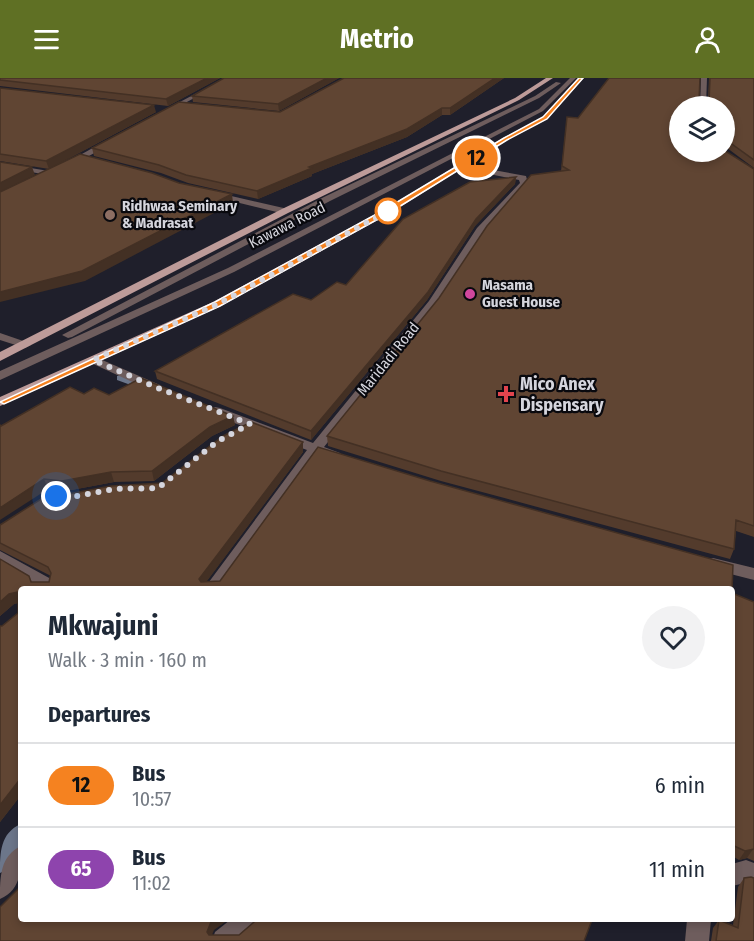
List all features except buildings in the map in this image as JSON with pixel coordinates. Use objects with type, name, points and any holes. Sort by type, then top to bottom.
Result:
[{"type":"main road","name":"Kawawa Road","points":[[0,357],[285,211],[501,108],[550,78]]},
{"type":"main road","name":"Kawawa Road","points":[[0,402],[218,304],[386,212],[545,118],[581,78]]},
{"type":"street","points":[[158,112],[168,110],[229,78]]},
{"type":"street","name":"Kawawa Road","points":[[0,368],[307,210],[537,97],[555,86],[562,78]]},
{"type":"street","name":"Kawawa Road","points":[[0,376],[231,270],[541,110],[573,78]]},
{"type":"street","points":[[703,96],[704,78]]},
{"type":"street","points":[[177,105],[189,106]]},
{"type":"street","points":[[39,178],[120,136]]},
{"type":"street","points":[[81,158],[98,161]]},
{"type":"street","points":[[0,165],[49,173]]},
{"type":"street","name":"Maridadi Road","points":[[215,586],[315,449],[433,303],[480,230],[508,203],[524,183],[523,178],[463,166]]},
{"type":"street","points":[[205,192],[285,211]]},
{"type":"street","points":[[0,336],[25,345]]},
{"type":"street","points":[[93,360],[168,393]]},
{"type":"street","points":[[199,405],[315,449],[348,459]]},
{"type":"street","points":[[228,435],[250,424]]},
{"type":"street","points":[[0,557],[45,583],[44,586]]},
{"type":"street","points":[[696,559],[754,574]]},
{"type":"street","points":[[0,887],[18,861]]},
{"type":"street","points":[[735,874],[746,872],[754,874]]},
{"type":"street","points":[[224,941],[245,922]]},
{"type":"street","points":[[697,941],[699,922]]},
{"type":"waterway","points":[[121,378],[150,389]]},
{"type":"waterway","points":[[0,863],[18,838]]},
{"type":"bus line","name":"12","points":[[0,402],[218,304],[301,256],[386,212],[545,118],[581,78]]},
{"type":"place","name":"Ridhwaa Seminary & Madrasat","points":[[110,215]]},
{"type":"place","name":"Masama Guest House","points":[[470,294]]},
{"type":"place","name":"Mico Anex Dispensary","points":[[506,394]]},
{"type":"route","points":[[56,496],[66,498],[114,489],[152,490],[158,488],[218,441],[250,424],[93,360],[218,304],[301,256],[388,211]]}]
